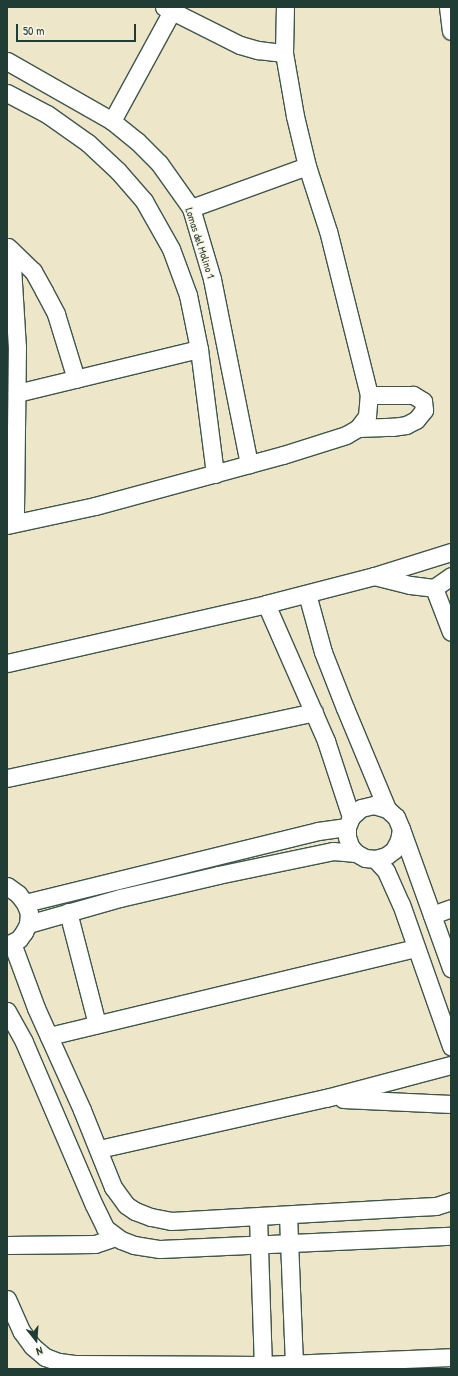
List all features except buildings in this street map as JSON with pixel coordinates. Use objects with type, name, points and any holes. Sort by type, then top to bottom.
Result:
[{"type":"street","points":[[9,248],[17,347],[17,393],[11,524],[95,506],[215,474],[346,435],[358,428],[367,416],[368,395],[328,231],[307,166],[295,116],[284,53],[285,7]]},
{"type":"street","points":[[448,7],[451,31]]},
{"type":"street","points":[[112,121],[168,9],[240,45],[258,50],[284,53]]},
{"type":"street","name":"Lomas del Molino 1","points":[[7,61],[112,121],[138,141],[159,163],[191,208],[212,279],[249,464]]},
{"type":"street","points":[[7,93],[47,114],[88,143],[118,171],[144,201],[171,249],[188,295],[198,349],[215,474]]},
{"type":"street","points":[[191,208],[307,166]]},
{"type":"street","points":[[9,248],[33,271],[56,314],[76,379]]},
{"type":"street","points":[[17,393],[198,349]]},
{"type":"street","points":[[358,428],[392,427],[406,424],[416,420],[424,410],[423,401],[413,395],[368,395]]},
{"type":"street","points":[[7,663],[307,594],[374,576],[451,552]]},
{"type":"street","points":[[374,576],[410,585],[434,588],[451,576]]},
{"type":"street","points":[[434,588],[451,632]]},
{"type":"street","points":[[307,594],[323,652],[387,809]]},
{"type":"street","points":[[266,604],[314,712],[336,767],[349,822],[347,836],[350,846],[356,853],[365,858],[375,859],[386,856],[394,850],[399,840],[400,829]]},
{"type":"street","points":[[7,778],[314,712]]},
{"type":"street","points":[[25,903],[310,833],[349,822],[361,808],[374,805],[387,809],[396,817],[451,968]]},
{"type":"street","points":[[28,924],[68,912],[210,877],[333,851],[356,853]]},
{"type":"street","points":[[375,859],[393,884],[451,1046]]},
{"type":"street","points":[[7,886],[18,894],[25,903],[29,913],[28,924],[24,932],[9,944],[99,1150],[107,1174],[116,1191],[126,1204],[151,1217],[171,1221],[436,1206],[451,1201]]},
{"type":"street","points":[[432,915],[451,908]]},
{"type":"street","points":[[68,912],[97,1024]]},
{"type":"street","points":[[49,1036],[416,948]]},
{"type":"street","points":[[7,1011],[24,1042],[83,1183],[105,1228],[115,1237],[134,1245],[160,1249],[451,1236]]},
{"type":"street","points":[[99,1150],[326,1098],[451,1065]]},
{"type":"street","points":[[326,1098],[451,1104]]},
{"type":"street","points":[[83,1183],[107,1174]]},
{"type":"street","points":[[288,1215],[294,1364]]},
{"type":"street","points":[[258,1217],[263,1365]]},
{"type":"street","points":[[7,1245],[95,1244],[115,1237]]},
{"type":"street","points":[[7,1299],[22,1332],[32,1346],[45,1357],[58,1362],[76,1364],[263,1365],[451,1357]]}]
